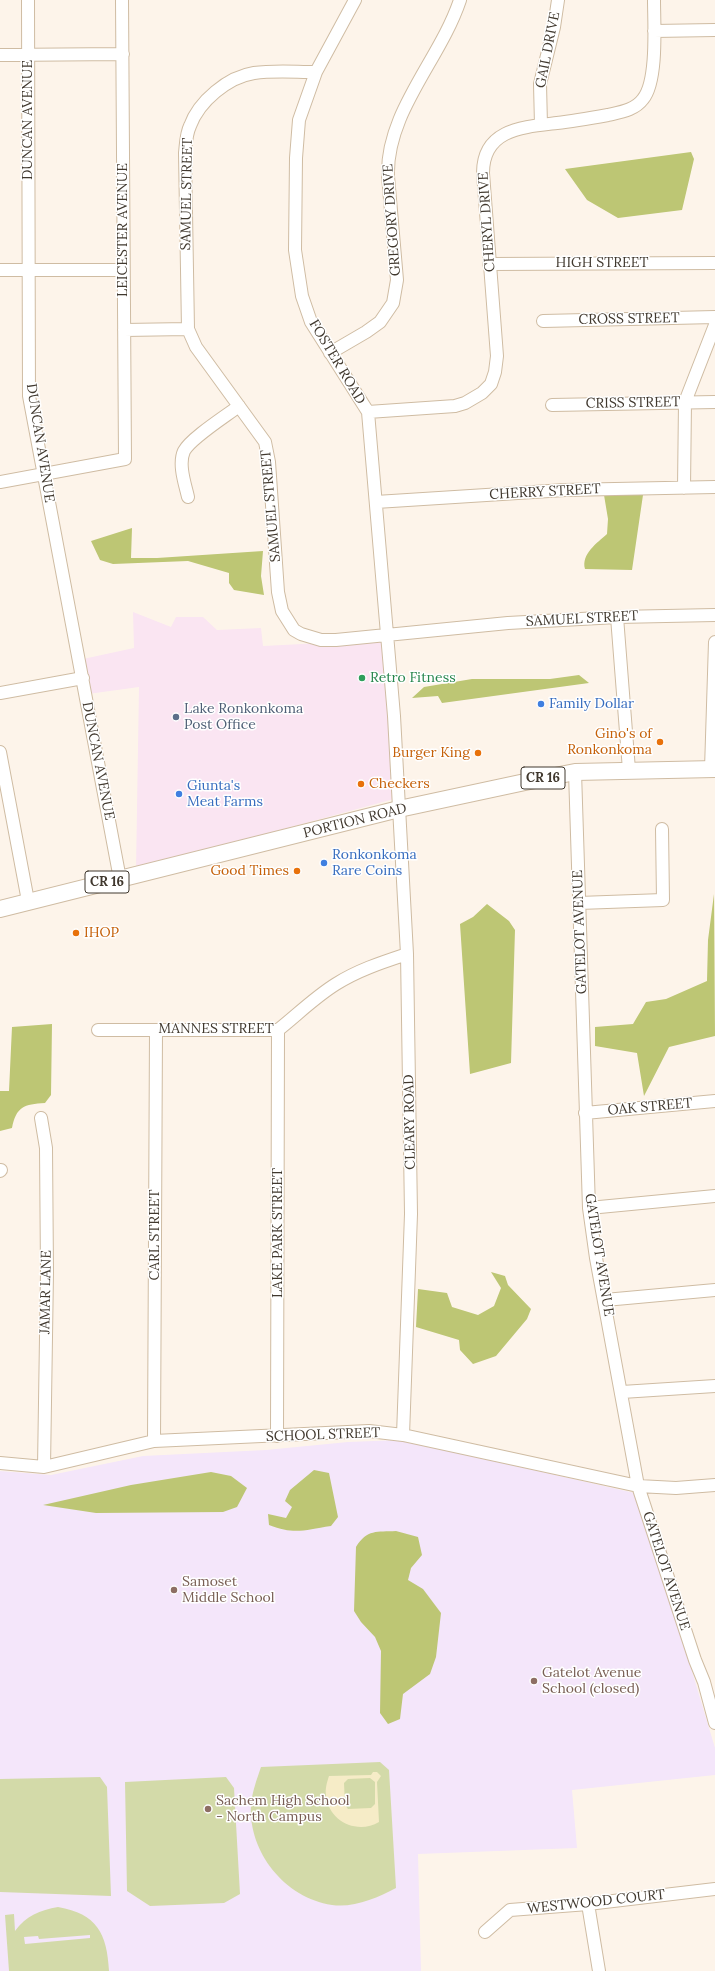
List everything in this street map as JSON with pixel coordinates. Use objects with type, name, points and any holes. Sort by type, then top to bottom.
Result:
[{"type":"main road","name":"PORTION ROAD","points":[[0,909],[399,809],[575,772],[713,769]]},
{"type":"street","name":"DUNCAN AVENUE","points":[[28,0],[29,396],[45,473],[120,879]]},
{"type":"street","name":"LEICESTER AVENUE","points":[[45,473],[125,459],[122,0]]},
{"type":"street","name":"FOSTER ROAD","points":[[355,0],[316,72],[299,120],[297,139],[295,250],[302,296],[311,322],[368,412],[394,716],[399,809]]},
{"type":"street","name":"GREGORY DRIVE","points":[[330,353],[380,322],[393,303],[397,280],[388,176],[390,144],[401,114],[449,27],[460,0]]},
{"type":"street","name":"GAIL DRIVE","points":[[541,125],[540,84],[554,27],[558,0]]},
{"type":"street","name":"CHERYL DRIVE","points":[[368,412],[455,406],[479,396],[491,384],[495,372],[497,356],[483,173],[485,158],[492,143],[504,134],[518,128],[586,119],[623,112],[635,106],[644,99],[650,86],[652,74],[654,0]]},
{"type":"street","points":[[654,31],[715,30]]},
{"type":"street","points":[[0,55],[122,54]]},
{"type":"street","name":"SAMUEL STREET","points":[[316,72],[274,71],[252,73],[237,78],[224,85],[210,97],[192,120],[187,134],[185,153],[188,329],[196,347],[265,442],[269,462],[278,592],[282,611],[294,630],[301,634],[322,640],[508,623],[617,617],[715,615]]},
{"type":"street","name":"HIGH STREET","points":[[489,264],[715,263]]},
{"type":"street","points":[[0,270],[123,270]]},
{"type":"street","name":"CROSS STREET","points":[[543,321],[715,317]]},
{"type":"street","points":[[684,488],[685,402],[715,325]]},
{"type":"street","points":[[124,330],[188,329]]},
{"type":"street","name":"CRISS STREET","points":[[552,405],[715,402]]},
{"type":"street","points":[[188,497],[183,476],[184,452],[191,443],[239,406]]},
{"type":"street","points":[[0,482],[45,473]]},
{"type":"street","name":"CHERRY STREET","points":[[376,502],[565,490],[715,487]]},
{"type":"street","points":[[617,617],[629,770]]},
{"type":"street","points":[[713,769],[715,642]]},
{"type":"street","points":[[0,693],[83,678]]},
{"type":"street","points":[[0,752],[28,901]]},
{"type":"street","name":"GATELOT AVENUE","points":[[575,772],[589,1208],[596,1258],[622,1392],[638,1486],[695,1660],[704,1682],[715,1724]]},
{"type":"street","name":"CLEARY ROAD","points":[[399,809],[407,954],[411,1214],[403,1435]]},
{"type":"street","points":[[579,903],[663,900],[662,829]]},
{"type":"street","name":"MANNES STREET","points":[[98,1030],[278,1030],[313,1000],[337,983],[373,965],[407,954]]},
{"type":"street","name":"CARL STREET","points":[[154,1441],[156,1030]]},
{"type":"street","name":"LAKE PARK STREET","points":[[277,1436],[278,1030]]},
{"type":"street","name":"OAK STREET","points":[[585,1113],[715,1101]]},
{"type":"street","name":"JAMAR LANE","points":[[40,1118],[46,1148],[47,1272],[44,1467]]},
{"type":"street","points":[[589,1208],[715,1196]]},
{"type":"street","points":[[605,1300],[715,1290]]},
{"type":"street","points":[[622,1392],[715,1386]]},
{"type":"street","name":"SCHOOL STREET","points":[[0,1463],[44,1467],[154,1441],[369,1431],[403,1435],[638,1486],[676,1488],[715,1485]]},
{"type":"street","name":"WESTWOOD COURT","points":[[485,1932],[510,1910],[588,1904],[715,1890]]},
{"type":"street","points":[[588,1904],[599,1971]]},
{"type":"shaded area","points":[[133,612],[171,627],[176,617],[203,617],[217,630],[261,628],[263,646],[382,640],[394,799],[136,869],[139,687],[88,694],[83,659],[134,648]]},
{"type":"shaded area","points":[[401,1440],[639,1494],[715,1748],[715,1775],[572,1790],[577,1848],[418,1854],[421,1971],[0,1971],[0,1471],[51,1475],[143,1456],[266,1450],[348,1442]]},
{"type":"green space","points":[[691,152],[694,159],[682,210],[618,218],[587,200],[565,169]]},
{"type":"green space","points":[[604,495],[643,495],[632,570],[585,569],[585,558],[591,549],[607,534],[608,519]]},
{"type":"green space","points":[[132,528],[131,558],[157,558],[263,551],[261,576],[264,595],[234,590],[229,583],[229,573],[188,561],[113,564],[100,560],[91,541]]},
{"type":"green space","points":[[579,675],[589,683],[442,703],[438,696],[412,698],[424,687],[472,679],[550,679]]},
{"type":"green space","points":[[714,894],[715,1036],[669,1047],[644,1096],[637,1053],[595,1046],[595,1027],[633,1024],[646,1002],[666,999],[707,981],[708,940]]},
{"type":"green space","points":[[487,904],[509,921],[515,930],[511,1063],[470,1074],[460,924],[473,917]]},
{"type":"green space","points":[[52,1024],[51,1095],[45,1103],[32,1104],[22,1108],[16,1115],[12,1128],[0,1131],[0,1091],[9,1091],[12,1027]]},
{"type":"green space","points":[[491,1272],[505,1276],[508,1285],[531,1309],[527,1319],[496,1356],[473,1364],[460,1350],[459,1340],[416,1327],[418,1289],[447,1293],[452,1307],[478,1315],[494,1306],[501,1288]]},
{"type":"green space","points":[[314,1470],[329,1473],[338,1517],[331,1526],[293,1531],[269,1525],[268,1514],[286,1518],[292,1507],[285,1501],[290,1490]]},
{"type":"green space","points":[[211,1472],[231,1476],[247,1488],[237,1507],[223,1512],[96,1513],[43,1505],[131,1485]]},
{"type":"green space","points":[[396,1531],[418,1537],[422,1555],[411,1568],[408,1580],[423,1589],[441,1613],[436,1657],[430,1674],[403,1694],[400,1719],[388,1724],[380,1713],[381,1651],[375,1637],[361,1622],[354,1611],[356,1547],[368,1534]]},
{"type":"green space","points":[[380,1762],[389,1770],[396,1888],[357,1904],[340,1906],[315,1901],[299,1893],[285,1883],[273,1870],[263,1855],[256,1839],[252,1823],[251,1805],[261,1767]]},
{"type":"green space","points":[[100,1777],[107,1787],[111,1896],[0,1892],[0,1779]]},
{"type":"green space","points":[[226,1777],[234,1788],[240,1894],[224,1903],[150,1906],[127,1891],[125,1782]]},
{"type":"green space","points":[[58,1907],[71,1910],[91,1920],[97,1927],[106,1946],[109,1971],[9,1971],[5,1915],[14,1914],[15,1931],[24,1921],[34,1914]],"holes":[[[90,1935],[90,1938],[25,1944],[24,1937],[38,1936],[39,1939]]]},
{"type":"sand","points":[[373,1772],[377,1772],[381,1776],[377,1782],[379,1822],[370,1826],[362,1827],[345,1823],[332,1812],[328,1804],[326,1790],[329,1776],[371,1775]],"holes":[[[370,1778],[375,1782],[375,1804],[371,1808],[348,1809],[345,1805],[344,1783],[348,1779]]]},
{"type":"place","name":"Retro Fitness","points":[[362,678]]},
{"type":"place","name":"Family Dollar","points":[[541,704]]},
{"type":"place","name":"Lake Ronkonkoma Post Office","points":[[176,717]]},
{"type":"place","name":"Gino's of Ronkonkoma","points":[[660,742]]},
{"type":"place","name":"Burger King","points":[[478,753]]},
{"type":"place","name":"Checkers","points":[[361,784]]},
{"type":"place","name":"Giunta's Meat Farms","points":[[179,794]]},
{"type":"place","name":"Ronkonkoma Rare Coins","points":[[324,863]]},
{"type":"place","name":"Good Times","points":[[297,871]]},
{"type":"place","name":"IHOP","points":[[76,933]]},
{"type":"place","name":"Samoset Middle School","points":[[174,1590]]},
{"type":"place","name":"Gatelot Avenue School (closed)","points":[[534,1681]]},
{"type":"place","name":"Sachem High School - North Campus","points":[[208,1809]]}]
